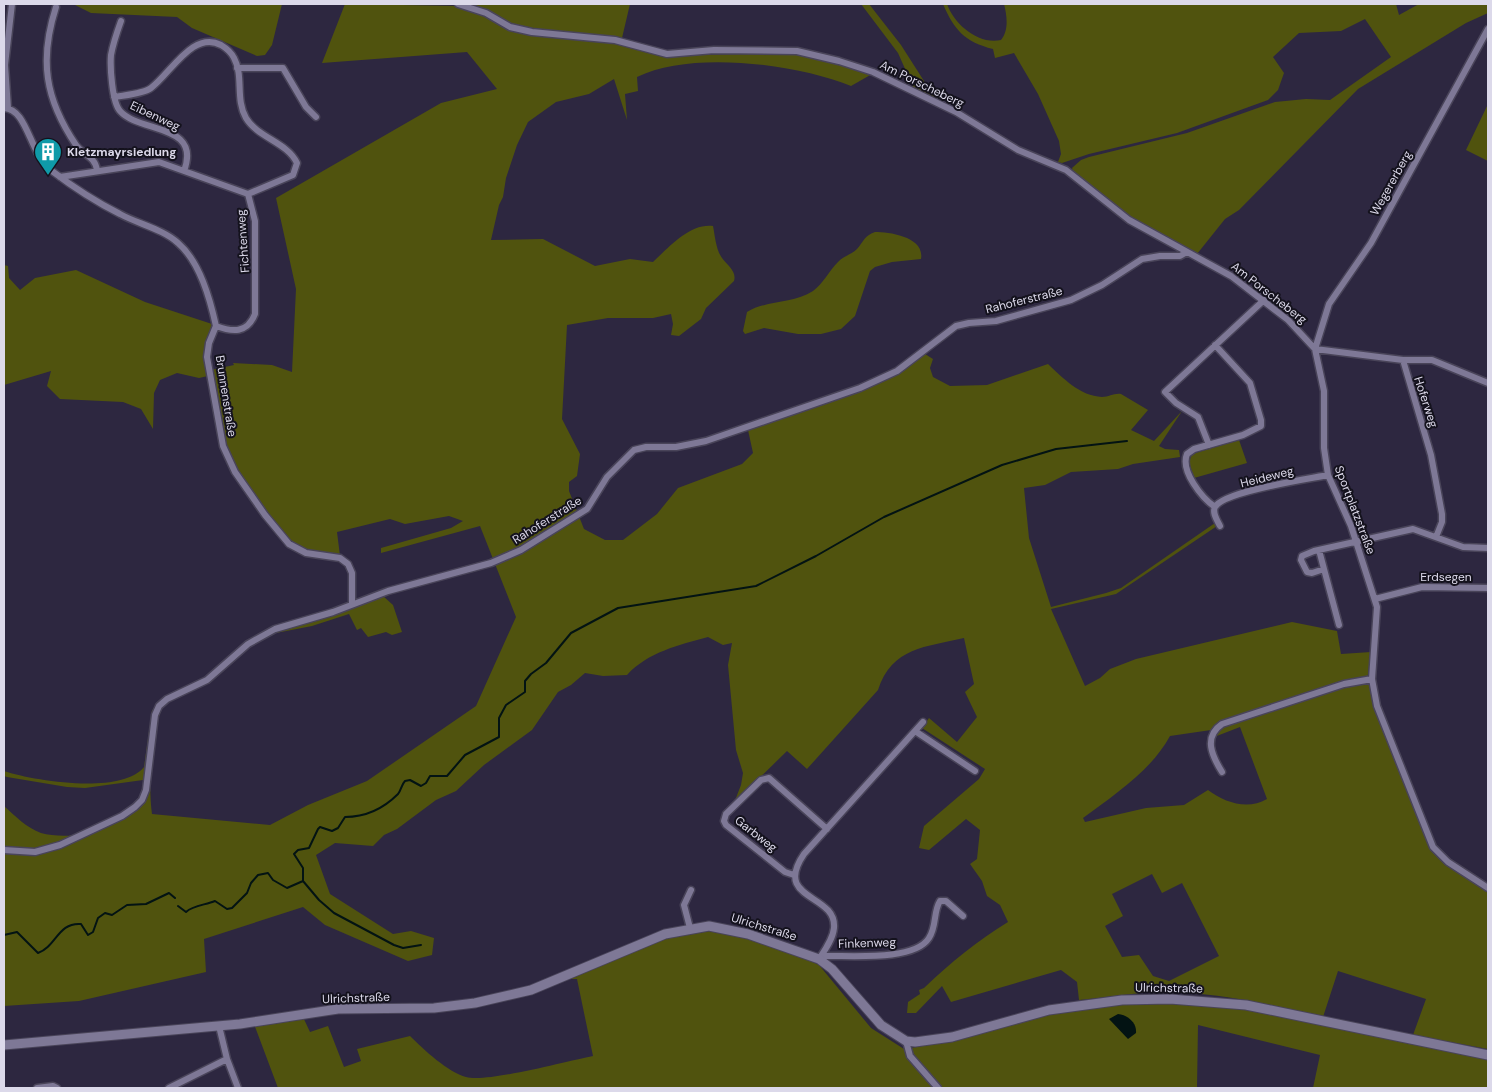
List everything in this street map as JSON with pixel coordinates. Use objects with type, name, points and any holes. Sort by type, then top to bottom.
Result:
[{"type":"street","points":[[12,4],[6,51],[6,108],[20,116],[38,156],[60,177],[119,214],[168,236],[179,244],[201,278],[216,326]]},
{"type":"street","name":"Am Porscheberg","points":[[458,4],[480,11],[518,29],[559,37],[615,40],[667,54],[714,50],[797,51],[856,66],[905,86],[956,112],[1018,150],[1066,170],[1119,214],[1221,270],[1264,300],[1302,332],[1315,349]]},
{"type":"street","points":[[56,7],[48,31],[46,54],[50,95],[77,146],[95,160],[97,170]]},
{"type":"street","name":"Eibenweg","points":[[121,22],[111,56],[114,97],[118,109],[124,115],[170,132],[180,139],[188,154],[184,171]]},
{"type":"street","name":"Wegererberg","points":[[1315,349],[1329,304],[1371,243],[1488,29]]},
{"type":"street","points":[[114,97],[150,88],[191,48],[206,40],[216,42],[228,50],[237,68],[239,99],[248,122],[291,155],[297,163],[296,171],[290,177],[248,194]]},
{"type":"street","points":[[237,68],[283,68],[302,100],[316,117]]},
{"type":"street","name":"Fichtenweg","points":[[60,177],[158,162],[248,194],[255,221],[255,314],[247,326],[238,331],[230,331],[216,326]]},
{"type":"street","name":"Rahoferstraße","points":[[4,850],[34,852],[60,845],[129,811],[144,795],[155,715],[163,702],[207,680],[240,650],[266,633],[395,589],[491,564],[522,550],[587,509],[607,477],[634,450],[706,441],[860,388],[898,371],[956,326],[996,321],[1072,300],[1102,285],[1142,258],[1180,256],[1187,252]]},
{"type":"street","points":[[1209,445],[1198,417],[1164,393],[1264,300]]},
{"type":"street","name":"Brunnenstraße","points":[[216,326],[209,344],[207,357],[222,440],[229,461],[265,515],[289,544],[306,553],[340,558],[348,564],[352,573],[352,604]]},
{"type":"street","points":[[1215,345],[1250,383],[1262,420],[1261,426],[1243,435],[1190,451],[1185,461],[1189,474],[1197,488],[1216,507],[1215,517],[1220,526]]},
{"type":"street","points":[[1315,349],[1402,360],[1432,360],[1488,382]]},
{"type":"street","name":"Sportplatzstraße","points":[[1315,349],[1324,392],[1324,448],[1328,475],[1356,542],[1375,599],[1377,615],[1372,679],[1382,721],[1428,838],[1448,862],[1488,888]]},
{"type":"street","name":"Hoferweg","points":[[1402,360],[1428,445],[1442,514],[1442,522],[1436,537]]},
{"type":"street","name":"Heideweg","points":[[1216,507],[1224,500],[1258,489],[1328,475]]},
{"type":"street","points":[[1324,569],[1309,573],[1301,560],[1302,556],[1319,550],[1410,529],[1463,547],[1488,548]]},
{"type":"street","points":[[1319,550],[1339,625]]},
{"type":"street","name":"Erdsegen","points":[[1375,599],[1422,587],[1488,588]]},
{"type":"street","points":[[1222,772],[1215,761],[1210,742],[1213,732],[1222,724],[1344,684],[1372,679]]},
{"type":"street","points":[[794,875],[795,869],[804,854],[923,722]]},
{"type":"street","points":[[915,731],[975,771]]},
{"type":"street","name":"Garbweg","points":[[820,958],[834,931],[833,919],[827,909],[804,893],[794,875],[786,872],[726,826],[724,818],[761,780],[769,778],[827,829]]},
{"type":"street","points":[[690,928],[684,905],[691,890]]},
{"type":"street","name":"Finkenweg","points":[[820,958],[889,955],[914,949],[929,939],[934,929],[940,901],[946,901],[963,916]]},
{"type":"street","name":"Ulrichstraße","points":[[4,1045],[219,1026],[338,1009],[434,1008],[496,999],[531,990],[665,934],[709,926],[730,929],[820,958],[832,969],[880,1025],[906,1041],[926,1043],[1022,1016],[1072,1006],[1122,1000],[1170,999],[1246,1005],[1488,1055]]},
{"type":"street","points":[[219,1026],[238,1088]]},
{"type":"street","points":[[906,1041],[910,1056],[938,1088]]},
{"type":"street","points":[[169,1088],[228,1059]]},
{"type":"street","points":[[37,1088],[53,1086],[57,1088]]},
{"type":"shaded area","points":[[73,4],[282,4],[272,45],[265,55],[257,56],[192,28],[177,17],[91,13]]},
{"type":"shaded area","points":[[345,4],[459,6],[462,4],[630,4],[622,38],[625,43],[693,55],[800,53],[872,74],[851,86],[828,78],[773,66],[714,62],[685,64],[659,69],[637,77],[638,91],[625,94],[627,120],[614,79],[589,94],[556,102],[528,122],[517,145],[506,178],[503,197],[499,205],[491,240],[543,239],[595,266],[630,259],[653,262],[688,232],[704,226],[713,226],[718,251],[733,271],[735,277],[734,281],[706,308],[701,319],[679,336],[671,335],[673,324],[671,314],[653,318],[608,318],[567,325],[562,419],[580,454],[577,476],[569,482],[569,491],[584,529],[605,540],[623,540],[657,514],[678,488],[742,464],[753,453],[748,430],[862,390],[905,368],[925,354],[933,359],[930,368],[933,377],[950,386],[987,385],[1048,364],[1079,390],[1102,397],[1121,394],[1148,410],[1131,430],[1154,441],[1182,411],[1159,446],[1165,449],[1179,450],[1180,457],[1133,464],[1118,469],[1071,472],[1045,485],[1024,488],[1029,538],[1051,607],[1121,588],[1215,523],[1217,526],[1116,594],[1051,609],[1085,686],[1100,678],[1110,669],[1136,659],[1292,622],[1337,631],[1341,654],[1371,652],[1367,681],[1370,684],[1375,708],[1428,844],[1448,866],[1488,891],[1488,1049],[1413,1035],[1426,999],[1338,971],[1323,1017],[1261,1003],[1177,992],[1137,993],[1079,1000],[1077,982],[1061,970],[951,1002],[942,986],[916,1013],[907,1013],[908,1002],[920,994],[919,990],[924,988],[975,944],[1008,922],[1000,905],[987,896],[982,881],[970,864],[977,859],[980,830],[966,819],[929,850],[919,848],[924,826],[979,779],[985,769],[922,728],[929,718],[957,742],[977,717],[965,692],[974,684],[964,638],[924,647],[901,657],[884,676],[878,690],[807,769],[787,751],[734,803],[741,785],[743,773],[736,750],[728,665],[732,643],[723,645],[708,637],[664,650],[644,660],[627,675],[603,676],[585,673],[571,685],[558,692],[532,730],[484,765],[456,791],[436,800],[397,829],[384,835],[373,846],[335,843],[316,855],[330,894],[393,934],[411,931],[434,938],[432,955],[408,961],[325,925],[303,907],[204,939],[206,972],[79,1001],[4,1006],[4,806],[36,831],[50,835],[76,835],[96,828],[124,812],[138,799],[142,791],[143,780],[85,788],[67,787],[7,777],[4,776],[4,771],[35,779],[77,783],[117,781],[133,776],[144,767],[152,710],[162,708],[155,732],[151,761],[150,789],[152,814],[270,825],[308,805],[367,781],[476,706],[516,617],[480,526],[381,553],[381,548],[451,528],[463,521],[449,516],[405,524],[390,519],[337,532],[340,556],[289,547],[247,495],[229,466],[211,370],[234,365],[233,363],[272,365],[292,372],[296,289],[276,198],[441,103],[497,89],[467,52],[322,63]],"holes":[[[1240,727],[1267,799],[1252,804],[1237,804],[1208,790],[1184,805],[1146,808],[1085,822],[1083,818],[1131,782],[1153,760],[1170,736],[1211,730],[1209,739]],[[1152,874],[1162,893],[1182,883],[1219,956],[1169,981],[1153,976],[1139,955],[1122,957],[1105,926],[1123,916],[1112,894]]]},
{"type":"shaded area","points":[[861,4],[869,4],[901,45],[931,92],[941,102],[914,89],[898,53]]},
{"type":"shaded area","points":[[943,4],[947,4],[955,19],[968,31],[976,36],[992,41],[1001,40],[1004,36],[1006,18],[1004,4],[1396,4],[1399,15],[1419,4],[1488,4],[1488,13],[1466,23],[1358,89],[1239,210],[1225,219],[1197,254],[1128,217],[1073,171],[1072,168],[1081,160],[1089,157],[1187,133],[1275,102],[1306,99],[1330,100],[1391,57],[1365,19],[1341,31],[1299,33],[1273,57],[1284,73],[1278,90],[1268,100],[1177,133],[1089,154],[1062,163],[1058,162],[1061,154],[1059,141],[1038,94],[1014,53],[995,58],[993,49],[975,43],[956,28]]},
{"type":"shaded area","points":[[1488,104],[1488,161],[1466,150]]},
{"type":"shaded area","points":[[875,232],[889,233],[912,241],[918,245],[921,259],[892,262],[875,267],[870,271],[855,316],[841,329],[821,334],[798,334],[764,328],[745,334],[743,331],[747,312],[763,305],[797,298],[813,291],[840,260],[855,251],[866,237]]},
{"type":"shaded area","points":[[4,265],[8,266],[9,278],[20,290],[35,278],[76,270],[145,302],[212,324],[208,376],[199,378],[177,373],[160,380],[154,393],[153,429],[141,409],[123,402],[60,399],[47,386],[51,371],[4,385]]},
{"type":"shaded area","points":[[1239,440],[1247,463],[1194,478],[1189,462],[1192,454]]},
{"type":"shaded area","points":[[383,596],[393,605],[402,632],[392,635],[386,632],[368,637],[361,628],[357,630],[349,614],[312,626],[271,634]]},
{"type":"shaded area","points":[[708,929],[783,948],[819,965],[871,1028],[904,1049],[952,1039],[1032,1016],[1068,1009],[1151,1003],[1200,1005],[1297,1017],[1488,1058],[1488,1088],[1313,1088],[1320,1055],[1198,1025],[1197,1088],[278,1088],[254,1024],[303,1017],[310,1032],[328,1026],[344,1067],[361,1061],[357,1049],[410,1036],[444,1066],[459,1075],[476,1078],[528,1071],[593,1056],[577,979],[569,979],[659,939]]},
{"type":"shaded area","points":[[1118,1014],[1128,1018],[1135,1026],[1136,1033],[1128,1039],[1109,1019]]},
{"type":"waterway","points":[[303,881],[303,868],[294,854],[298,850],[309,848],[320,827],[332,831],[338,828],[345,817],[360,816],[380,808],[398,794],[405,781],[410,780],[421,786],[426,783],[430,776],[447,776],[465,755],[499,737],[499,718],[506,705],[525,692],[525,681],[546,663],[571,633],[618,608],[756,586],[816,556],[884,517],[1002,465],[1056,449],[1127,441]]},
{"type":"waterway","points":[[178,906],[186,912],[196,906],[215,901],[227,909],[232,908],[247,893],[251,883],[258,875],[268,873],[273,880],[287,888],[303,881],[319,900],[334,913],[394,945],[403,948],[421,945]]},
{"type":"waterway","points":[[4,935],[17,932],[38,953],[49,946],[62,931],[73,924],[81,924],[88,935],[93,932],[98,918],[105,913],[112,915],[127,905],[146,904],[169,893],[175,898]]},
{"type":"place","name":"Kletzmayrsiedlung","points":[[48,176]]}]
